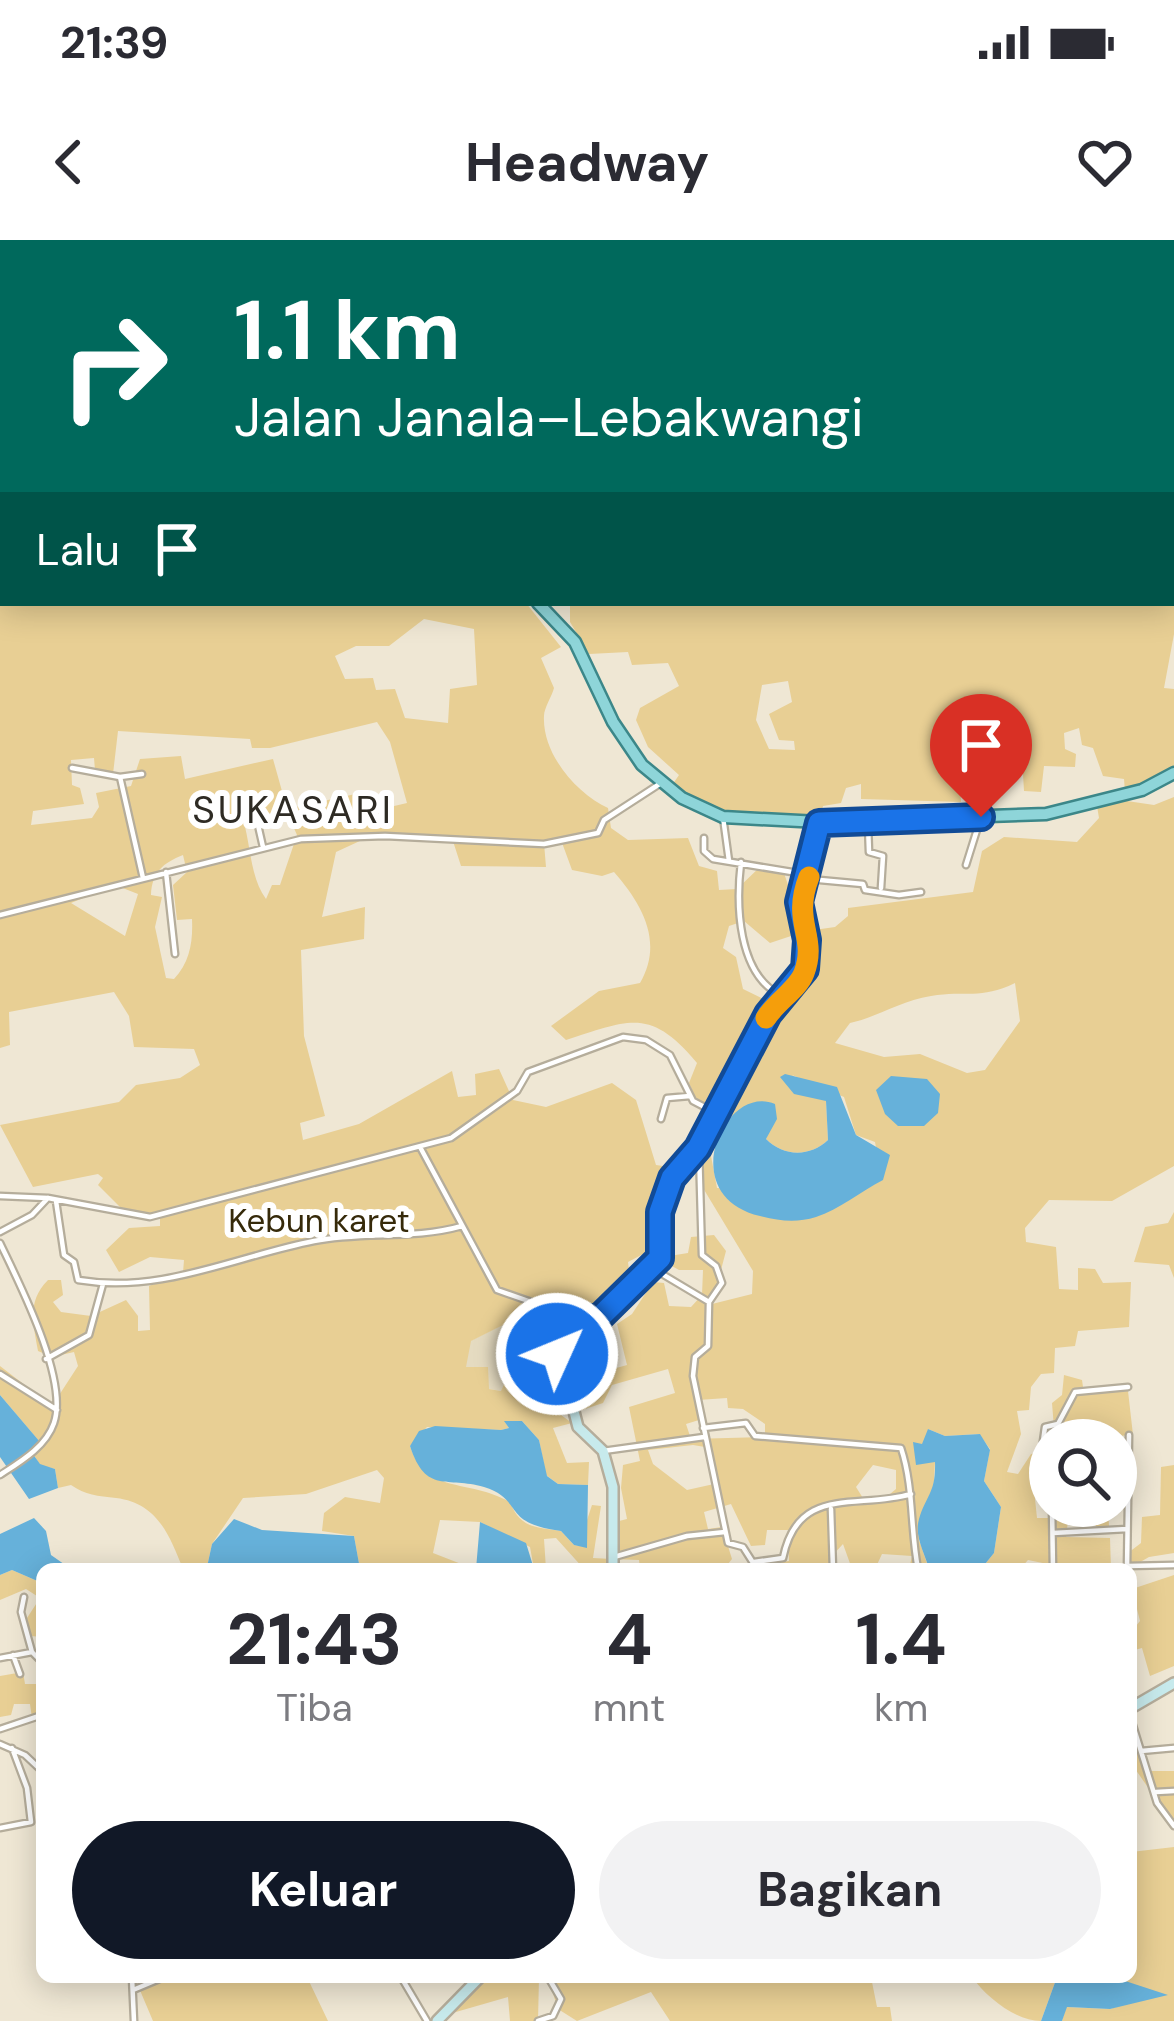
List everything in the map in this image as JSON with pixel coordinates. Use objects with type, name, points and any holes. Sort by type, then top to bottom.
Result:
[{"type":"main road","points":[[541,606],[575,642],[613,722],[661,783],[723,817],[819,823],[981,817],[1080,807],[1142,790],[1174,772]]},
{"type":"street","points":[[72,768],[119,777],[142,774]]},
{"type":"street","points":[[119,777],[143,878]]},
{"type":"street","points":[[0,915],[36,910],[262,847],[327,836],[544,844],[598,833],[604,820],[661,783]]},
{"type":"street","points":[[256,812],[262,847]]},
{"type":"street","points":[[723,817],[729,861]]},
{"type":"street","points":[[967,865],[981,817]]},
{"type":"street","points":[[868,819],[869,852],[883,856],[881,890]]},
{"type":"street","points":[[537,1306],[550,1341],[556,1342],[582,1321],[601,1316],[669,1247],[660,1212],[667,1189],[698,1148],[744,1052],[805,969],[807,940],[799,902],[819,823]]},
{"type":"street","points":[[704,838],[707,856],[899,895],[921,892]]},
{"type":"street","points":[[741,862],[737,888],[750,961],[759,980],[782,996]]},
{"type":"street","points":[[166,872],[175,954]]},
{"type":"street","points":[[0,1196],[52,1198],[150,1217],[452,1138],[504,1102],[528,1072],[623,1037],[646,1040],[670,1055],[690,1096],[716,1113]]},
{"type":"street","points":[[661,1119],[667,1097],[690,1096]]},
{"type":"street","points":[[420,1147],[497,1290],[582,1321]]},
{"type":"street","points":[[698,1148],[702,1255],[716,1266],[722,1283],[709,1302],[708,1346],[695,1357],[693,1376],[728,1543],[743,1546],[754,1563]]},
{"type":"street","points":[[0,1232],[52,1198]]},
{"type":"street","points":[[52,1198],[64,1256],[74,1262],[74,1274],[78,1280],[104,1284],[145,1285],[316,1240],[405,1237],[462,1226]]},
{"type":"street","points":[[0,1243],[22,1281],[56,1410],[43,1442],[0,1475]]},
{"type":"street","points":[[652,1268],[709,1302]]},
{"type":"street","points":[[0,1269],[12,1270]]},
{"type":"street","points":[[46,1359],[88,1335],[104,1284]]},
{"type":"street","points":[[556,1342],[578,1427],[603,1451],[615,1498],[614,1563],[725,1532]]},
{"type":"street","points":[[0,1374],[56,1410]]},
{"type":"street","points":[[1061,1419],[1075,1392],[1128,1387]]},
{"type":"street","points":[[703,1428],[746,1423],[754,1436],[877,1442],[901,1448],[917,1563]]},
{"type":"street","points":[[603,1451],[704,1437]]},
{"type":"street","points":[[766,1563],[783,1558],[789,1527],[801,1515],[858,1498],[911,1494]]},
{"type":"street","points":[[832,1507],[833,1563]]},
{"type":"street","points":[[1053,1527],[1053,1563]]},
{"type":"street","points":[[1053,1533],[1127,1529],[1126,1563]]},
{"type":"street","points":[[1137,1566],[1174,1564]]},
{"type":"street","points":[[24,1597],[21,1612],[36,1656]]},
{"type":"street","points":[[0,1658],[32,1652]]},
{"type":"street","points":[[13,1655],[20,1674]]},
{"type":"street","points":[[1137,1705],[1174,1683]]},
{"type":"street","points":[[0,1729],[36,1717]]},
{"type":"street","points":[[1137,1736],[1153,1792],[1174,1826]]},
{"type":"street","points":[[0,1744],[36,1766]]},
{"type":"street","points":[[0,1828],[31,1822],[27,1788],[12,1748]]},
{"type":"street","points":[[1142,1751],[1174,1748]]},
{"type":"street","points":[[1153,1792],[1174,1791]]},
{"type":"street","points":[[132,1983],[134,2021]]},
{"type":"street","points":[[133,1990],[150,1983]]},
{"type":"street","points":[[405,1983],[427,2021]]},
{"type":"street","points":[[437,2021],[474,1983]]},
{"type":"street","points":[[538,2021],[553,2016],[561,2000],[551,1983]]},
{"type":"shaded area","points":[[547,1303],[574,1310],[594,1308],[556,1343],[538,1342],[519,1352],[502,1391],[489,1389],[465,1367],[470,1341]]},
{"type":"green space","name":"Kebun karet","points":[[0,606],[528,606],[561,647],[541,658],[554,688],[544,716],[549,744],[574,783],[608,808],[611,828],[628,840],[688,838],[699,866],[717,871],[719,890],[737,889],[761,866],[782,867],[790,891],[803,892],[807,931],[835,927],[848,916],[848,908],[973,892],[982,851],[1004,837],[1077,842],[1099,818],[1096,800],[1125,792],[1124,779],[1103,776],[1093,748],[1082,745],[1079,728],[1064,733],[1065,749],[1076,754],[1075,767],[1044,766],[1041,792],[1024,791],[1023,774],[974,780],[970,767],[959,771],[961,802],[861,799],[861,784],[846,788],[841,803],[823,806],[819,822],[722,815],[670,788],[679,775],[648,747],[636,720],[640,708],[679,686],[668,663],[632,665],[628,652],[589,654],[570,622],[570,606],[1174,606],[1164,688],[1174,689],[1174,771],[1126,793],[1127,801],[1154,805],[1174,797],[1174,1166],[1112,1201],[1049,1200],[1025,1228],[1026,1242],[1056,1247],[1059,1289],[1078,1290],[1078,1268],[1095,1269],[1103,1283],[1131,1282],[1129,1327],[1078,1331],[1075,1346],[1055,1348],[1054,1373],[1041,1374],[1031,1387],[1029,1410],[1017,1411],[1021,1434],[1007,1472],[1018,1474],[1029,1457],[1029,1527],[1067,1527],[1066,1537],[1110,1538],[1111,1563],[986,1563],[994,1553],[1001,1507],[984,1481],[990,1449],[979,1434],[945,1436],[928,1429],[926,1460],[935,1462],[933,1498],[919,1540],[927,1563],[910,1563],[912,1556],[882,1554],[878,1563],[850,1563],[843,1544],[831,1557],[833,1563],[771,1563],[789,1561],[788,1530],[767,1530],[765,1545],[751,1546],[731,1504],[704,1512],[708,1529],[722,1527],[732,1559],[729,1563],[612,1559],[612,1563],[579,1563],[556,1538],[544,1539],[546,1563],[533,1563],[530,1547],[480,1522],[440,1520],[433,1553],[459,1563],[359,1563],[354,1536],[322,1531],[324,1513],[345,1497],[380,1503],[384,1478],[377,1470],[306,1494],[243,1498],[212,1544],[208,1563],[180,1563],[160,1522],[142,1506],[71,1485],[58,1488],[55,1469],[40,1465],[30,1449],[39,1441],[0,1395],[0,1366],[52,1406],[78,1366],[74,1352],[52,1357],[38,1351],[34,1304],[48,1280],[61,1280],[63,1295],[53,1302],[61,1312],[91,1316],[126,1300],[138,1316],[138,1331],[150,1330],[149,1286],[183,1273],[184,1260],[150,1257],[119,1272],[106,1250],[129,1228],[160,1226],[160,1214],[124,1211],[98,1185],[103,1178],[98,1174],[33,1187],[0,1125],[119,1102],[136,1085],[180,1078],[200,1065],[194,1049],[134,1047],[129,1016],[114,992],[9,1012],[10,1045],[0,1048]],"holes":[[[424,619],[474,629],[477,685],[450,689],[448,723],[405,718],[395,689],[376,690],[373,678],[345,679],[335,656],[356,646],[389,646]],[[788,681],[792,702],[769,714],[779,740],[794,741],[795,750],[769,749],[756,720],[762,685]],[[377,722],[390,742],[407,803],[377,810],[369,791],[287,809],[273,759],[185,779],[181,756],[140,759],[131,786],[96,793],[99,807],[92,818],[31,825],[33,811],[84,804],[80,788],[72,785],[71,760],[94,758],[95,770],[113,774],[118,731],[250,739],[252,748],[270,748]],[[286,810],[297,835],[280,885],[272,885],[266,899],[257,881],[243,819]],[[375,834],[452,838],[461,866],[546,867],[544,843],[561,840],[572,870],[602,876],[614,872],[646,924],[650,938],[647,968],[640,983],[599,991],[551,1026],[566,1040],[623,1024],[652,1026],[681,1045],[697,1063],[689,1083],[697,1101],[717,1110],[699,1148],[703,1188],[753,1271],[752,1294],[712,1304],[726,1251],[714,1235],[691,1237],[688,1253],[663,1257],[665,1193],[677,1168],[656,1165],[636,1100],[612,1083],[546,1107],[513,1100],[499,1069],[475,1074],[476,1095],[458,1097],[452,1071],[359,1124],[303,1140],[300,1123],[325,1116],[304,1036],[301,950],[364,939],[365,907],[322,917],[336,852]],[[183,855],[187,872],[173,885],[177,920],[192,919],[192,936],[184,966],[174,979],[166,978],[155,927],[162,897],[151,895],[156,874],[164,865]],[[115,885],[138,894],[125,936],[71,903]],[[744,921],[770,943],[806,931],[804,976],[776,1005],[743,989],[736,957],[723,948],[729,926]],[[1015,983],[1020,1021],[985,1070],[967,1073],[920,1054],[884,1057],[835,1043],[850,1023],[909,1001],[982,993]],[[792,1075],[844,1097],[856,1135],[875,1142],[882,1180],[857,1193],[717,1188],[711,1156],[721,1131],[770,1127],[766,1139],[789,1152],[805,1152],[828,1140],[826,1101]],[[647,1252],[679,1270],[703,1270],[702,1295],[691,1307],[669,1306],[664,1283],[653,1282],[632,1314],[617,1324],[627,1365],[570,1381],[576,1412],[603,1403],[612,1385],[668,1369],[675,1393],[629,1407],[640,1461],[623,1465],[621,1488],[627,1519],[615,1522],[611,1559],[593,1558],[601,1506],[592,1505],[585,1526],[587,1547],[574,1545],[561,1531],[524,1522],[510,1502],[437,1479],[426,1472],[410,1446],[427,1427],[501,1430],[509,1428],[505,1422],[522,1421],[539,1440],[546,1475],[558,1484],[588,1485],[589,1462],[567,1463],[553,1428],[572,1423],[539,1399],[538,1342],[519,1352],[501,1391],[489,1389],[488,1367],[466,1367],[471,1341],[547,1303],[583,1307],[601,1300],[630,1278],[628,1262]],[[727,1398],[728,1408],[743,1409],[765,1424],[765,1437],[691,1439],[686,1424],[699,1420],[698,1400]],[[705,1447],[714,1484],[687,1490],[653,1464],[648,1450]],[[873,1465],[896,1470],[896,1489],[878,1504],[866,1503],[856,1487]]]},
{"type":"green space","points":[[1174,1212],[1174,1278],[1169,1265],[1134,1262],[1145,1227],[1168,1223]]},
{"type":"green space","points":[[1064,1375],[1082,1380],[1084,1394],[1128,1391],[1131,1419],[1053,1419],[1052,1403],[1062,1395]]},
{"type":"green space","points":[[1174,1465],[1174,1553],[1128,1563],[1128,1553],[1141,1543],[1142,1517],[1160,1515],[1161,1467]]},
{"type":"green space","points":[[12,1570],[36,1580],[36,1595],[26,1589],[0,1600],[0,1575]]},
{"type":"green space","points":[[1174,1575],[1174,1666],[1150,1676],[1142,1648],[1137,1649],[1137,1587]]},
{"type":"green space","points":[[36,1604],[36,1636],[31,1636],[27,1618]]},
{"type":"green space","points":[[23,1672],[25,1684],[36,1684],[36,1716],[32,1718],[30,1704],[14,1704],[11,1715],[0,1717],[0,1676]]},
{"type":"green space","points":[[1137,1742],[1149,1771],[1174,1771],[1174,1825],[1137,1772]]},
{"type":"green space","points":[[1174,1847],[1174,2021],[1062,2021],[1066,2007],[1110,2009],[1147,1997],[1123,1983],[1137,1983],[1137,1851]]},
{"type":"green space","points":[[153,1983],[310,1983],[328,2021],[153,2021],[139,1988]]},
{"type":"green space","points":[[476,1983],[539,1983],[538,2021],[510,2021],[508,1997],[442,2016]]},
{"type":"green space","points":[[872,1983],[877,2007],[890,2007],[892,2021],[670,2021],[651,1992],[577,2021],[558,2009],[550,1984]]},
{"type":"green space","points":[[977,1983],[1055,1983],[1041,2021],[1022,2017]]},
{"type":"water","points":[[785,1074],[837,1087],[856,1135],[890,1155],[883,1180],[833,1210],[788,1221],[760,1216],[734,1204],[719,1187],[713,1166],[725,1124],[739,1109],[756,1102],[775,1104],[777,1119],[766,1139],[781,1149],[805,1152],[828,1140],[826,1101],[794,1094],[780,1077]]},
{"type":"water","points":[[891,1076],[927,1079],[940,1094],[938,1113],[924,1126],[898,1126],[885,1114],[876,1090]]},
{"type":"water","points":[[0,1395],[40,1442],[30,1450],[40,1464],[55,1469],[58,1488],[29,1499],[0,1457]]},
{"type":"water","points":[[504,1421],[522,1421],[539,1440],[547,1476],[558,1484],[588,1485],[587,1548],[574,1545],[561,1531],[529,1523],[497,1492],[431,1478],[410,1446],[419,1431],[435,1426],[501,1430],[509,1428]]},
{"type":"water","points":[[928,1429],[945,1436],[980,1434],[990,1450],[984,1481],[1001,1507],[994,1553],[986,1563],[927,1563],[918,1526],[935,1462],[916,1465],[913,1442],[922,1444]]},
{"type":"water","points":[[34,1518],[46,1531],[51,1555],[62,1563],[36,1563],[36,1580],[12,1570],[0,1575],[0,1534]]},
{"type":"water","points":[[234,1519],[262,1530],[354,1536],[359,1563],[208,1563],[212,1544]]},
{"type":"water","points":[[480,1522],[526,1543],[532,1563],[477,1563]]},
{"type":"water","points":[[1055,1983],[1131,1983],[1168,1995],[1110,2009],[1067,2007],[1062,2021],[1041,2021]]},
{"type":"slow traffic","points":[[766,1018],[805,969],[807,940],[799,902],[809,877]]},
{"type":"district","name":"SUKASARI","points":[[293,809]]},
{"type":"route","points":[[557,1354],[556,1342],[565,1330],[601,1316],[660,1258],[660,1212],[672,1178],[698,1148],[744,1052],[768,1014],[801,979],[808,952],[799,902],[808,883],[819,823],[981,817]]}]
